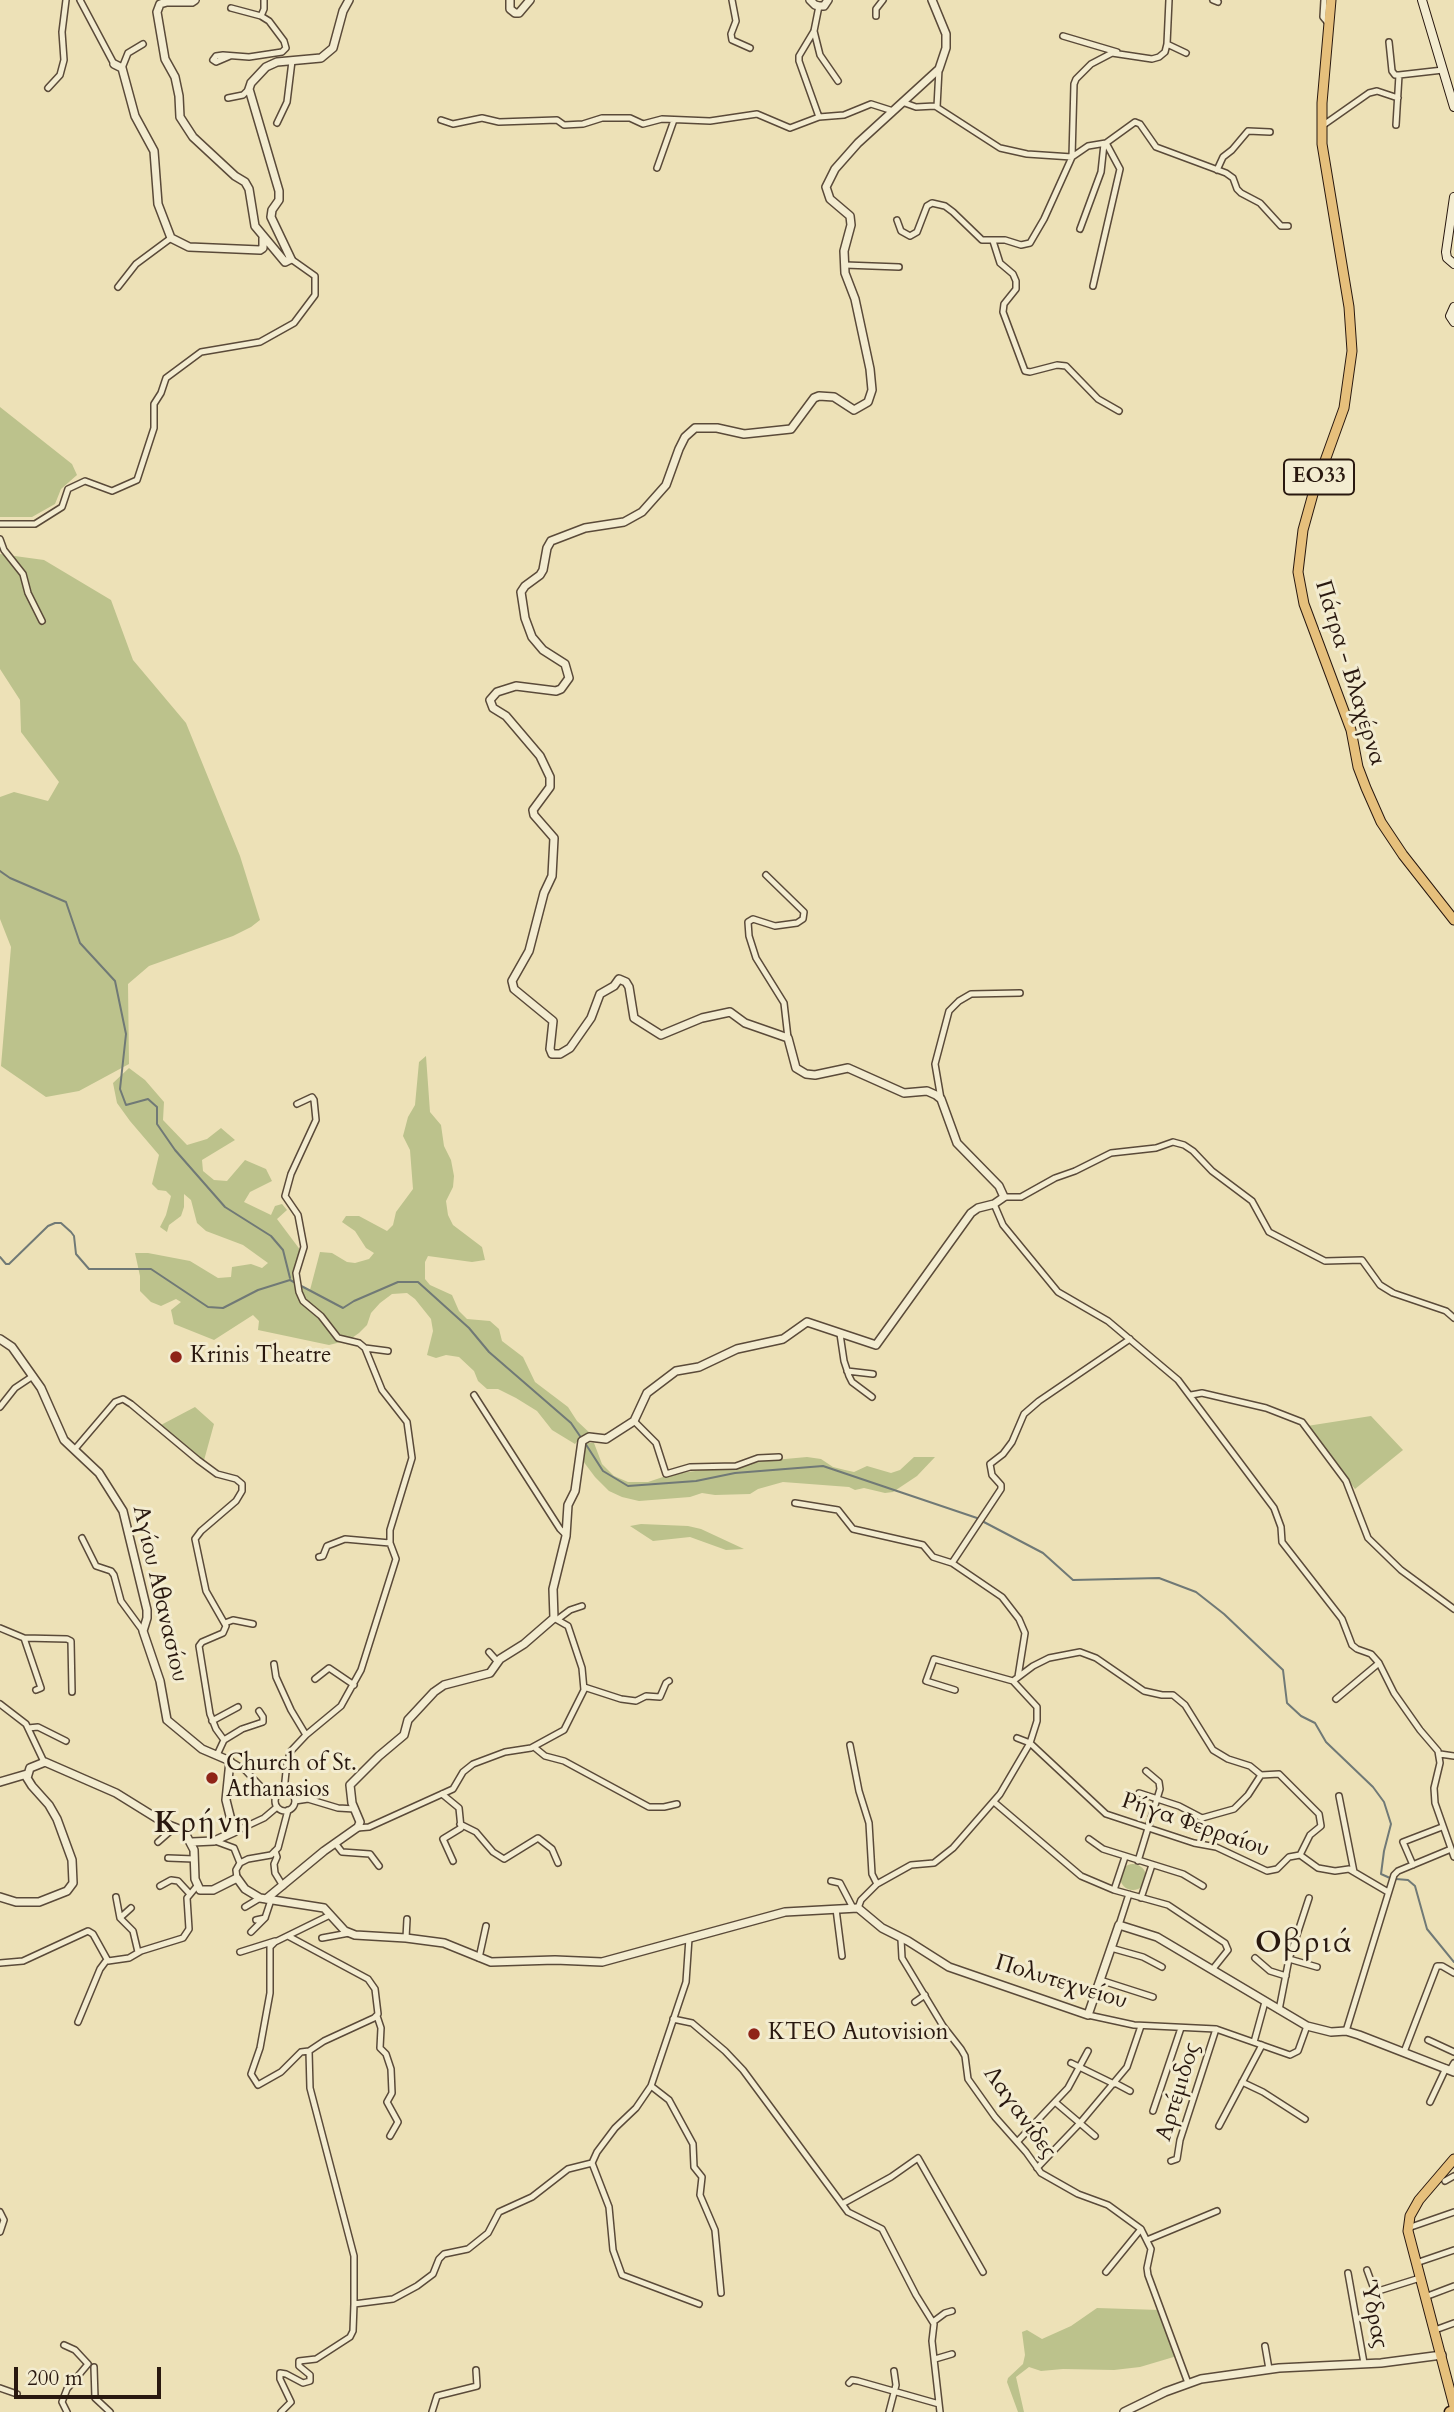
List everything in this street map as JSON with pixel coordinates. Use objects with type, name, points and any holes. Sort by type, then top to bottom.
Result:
[{"type":"main road","name":"Πάτρα - Βλαχέρνα","points":[[1331,0],[1322,126],[1326,175],[1349,306],[1352,351],[1344,408],[1303,530],[1298,572],[1300,588],[1351,730],[1358,767],[1381,822],[1454,920]]},
{"type":"main road","points":[[1422,0],[1454,107]]},
{"type":"main road","points":[[1454,197],[1446,251],[1447,258],[1454,264]]},
{"type":"main road","points":[[1454,307],[1450,316],[1454,322]]},
{"type":"main road","points":[[1453,2163],[1419,2200],[1410,2216],[1408,2228],[1452,2394],[1453,2410]]},
{"type":"street","points":[[48,88],[60,75],[64,60],[62,32],[66,0]]},
{"type":"street","points":[[80,0],[114,64],[122,68]]},
{"type":"street","points":[[195,0],[160,4],[157,12],[165,59],[175,77],[180,117],[193,138],[245,182],[249,189],[254,226],[272,245],[280,259],[285,262],[291,259]]},
{"type":"street","points":[[261,16],[264,0]]},
{"type":"street","points":[[228,98],[243,95],[266,67],[277,62],[321,58],[333,48],[343,11],[349,0]]},
{"type":"street","points":[[510,0],[510,9],[519,13],[530,0]]},
{"type":"street","points":[[732,0],[736,21],[731,34],[732,40],[750,48]]},
{"type":"street","points":[[810,0],[819,6],[824,6],[828,0]]},
{"type":"street","points":[[876,16],[876,9],[883,0]]},
{"type":"street","points":[[932,0],[946,34],[946,48],[939,69],[937,107]]},
{"type":"street","points":[[1063,36],[1152,59],[1165,52],[1170,0]]},
{"type":"street","points":[[1324,0],[1323,17],[1329,26]]},
{"type":"street","points":[[819,6],[814,31],[799,56],[819,117]]},
{"type":"street","points":[[230,8],[261,16],[284,41],[286,48],[282,52],[249,57],[230,56]]},
{"type":"street","points":[[814,31],[820,55],[838,81]]},
{"type":"street","points":[[1389,42],[1392,71],[1395,75],[1443,70]]},
{"type":"street","points":[[143,44],[128,52],[122,68],[135,116],[154,152],[158,204],[171,238],[189,247],[260,250],[263,248],[263,237]]},
{"type":"street","points":[[1167,44],[1186,53]]},
{"type":"street","points":[[897,220],[901,231],[910,236],[917,232],[927,206],[932,203],[946,206],[978,238],[1005,240],[1021,246],[1032,240],[1072,157],[1074,83],[1091,64],[1103,56],[1121,53]]},
{"type":"street","points":[[277,123],[286,102],[292,61]]},
{"type":"street","points":[[788,1038],[745,1023],[730,1012],[687,1023],[667,1035],[657,1034],[634,1018],[629,987],[619,979],[614,986],[600,994],[591,1018],[570,1048],[560,1054],[552,1054],[550,1049],[553,1021],[514,989],[512,981],[529,951],[544,893],[552,876],[554,838],[534,816],[533,810],[550,787],[550,778],[540,756],[506,716],[493,708],[490,700],[497,692],[516,686],[556,691],[561,689],[569,678],[565,664],[543,650],[532,637],[525,618],[521,592],[524,586],[543,570],[551,541],[585,528],[624,522],[642,512],[666,485],[679,449],[695,428],[717,428],[744,434],[791,429],[814,398],[819,396],[834,397],[854,410],[868,402],[872,390],[870,369],[855,299],[846,279],[844,251],[851,225],[850,216],[830,199],[826,187],[843,158],[939,69]]},
{"type":"street","points":[[1396,125],[1399,75]]},
{"type":"street","points":[[0,524],[35,524],[62,507],[68,489],[85,481],[112,491],[137,480],[155,428],[154,404],[166,378],[201,352],[260,342],[294,323],[315,295],[315,275],[291,259],[271,217],[279,200],[279,191],[249,89]]},
{"type":"street","points":[[1322,126],[1369,93],[1377,91],[1398,98]]},
{"type":"street","points":[[902,102],[916,107],[937,107],[1000,148],[1027,154],[1072,157],[1088,146],[1105,143],[1135,122],[1140,124],[1156,147],[1233,178],[1237,189],[1260,203],[1280,226],[1288,226]]},
{"type":"street","points":[[441,120],[453,124],[482,118],[499,122],[557,120],[564,125],[583,124],[602,118],[630,118],[643,124],[662,119],[710,121],[757,114],[790,128],[819,117],[844,115],[872,104],[893,111]]},
{"type":"street","points":[[657,168],[674,120]]},
{"type":"street","points":[[1217,170],[1223,157],[1248,131],[1270,132]]},
{"type":"street","points":[[1080,229],[1101,172],[1105,143]]},
{"type":"street","points":[[1093,286],[1120,169],[1105,143]]},
{"type":"street","points":[[118,287],[136,264],[171,238]]},
{"type":"street","points":[[993,241],[1000,263],[1013,274],[1016,281],[1016,289],[1004,304],[1003,312],[1025,371],[1066,366],[1098,399],[1119,411]]},
{"type":"street","points":[[845,265],[898,267]]},
{"type":"street","points":[[0,539],[23,574],[28,593],[42,621]]},
{"type":"street","points":[[766,875],[801,906],[804,912],[803,919],[797,923],[775,926],[753,919],[748,922],[756,958],[784,1003],[788,1038],[796,1068],[814,1075],[848,1068],[904,1093],[928,1091],[941,1098]]},
{"type":"street","points":[[1004,1197],[999,1186],[957,1143],[941,1098],[935,1064],[950,1011],[959,1001],[971,994],[1020,993]]},
{"type":"street","points":[[277,1807],[276,1797],[284,1791],[289,1754],[306,1735],[339,1708],[354,1685],[367,1653],[396,1559],[390,1543],[390,1530],[412,1458],[407,1422],[382,1390],[365,1348],[359,1343],[338,1338],[303,1301],[299,1292],[296,1273],[304,1247],[298,1215],[285,1196],[291,1174],[316,1120],[312,1097],[297,1104]]},
{"type":"street","points":[[556,1618],[553,1589],[566,1536],[568,1505],[575,1491],[584,1439],[606,1438],[634,1422],[647,1393],[676,1371],[699,1367],[737,1349],[783,1339],[807,1322],[812,1321],[871,1345],[878,1343],[971,1213],[1004,1197],[1021,1197],[1055,1178],[1111,1153],[1156,1148],[1173,1142],[1184,1145],[1193,1150],[1212,1171],[1252,1201],[1269,1232],[1325,1261],[1362,1260],[1380,1285],[1393,1293],[1446,1311],[1454,1318]]},
{"type":"street","points":[[994,1204],[1003,1225],[1058,1292],[1108,1321],[1178,1380],[1191,1395],[1275,1508],[1282,1542],[1342,1619],[1352,1645],[1371,1654],[1379,1663],[1395,1693],[1440,1754],[1454,1756]]},
{"type":"street","points":[[840,1334],[847,1371],[852,1382],[872,1397]]},
{"type":"street","name":"Αγίου Αθανασίου","points":[[1,1339],[12,1347],[41,1388],[60,1433],[99,1472],[123,1511],[147,1610],[143,1630],[160,1681],[168,1722],[204,1751],[245,1770],[265,1791],[276,1797]]},
{"type":"street","points":[[952,1563],[1000,1489],[1001,1485],[989,1468],[990,1464],[1013,1442],[1024,1414],[1130,1339]]},
{"type":"street","points":[[365,1348],[388,1351]]},
{"type":"street","points":[[847,1371],[873,1374]]},
{"type":"street","points":[[0,1407],[15,1388],[33,1376]]},
{"type":"street","points":[[1191,1395],[1202,1393],[1274,1409],[1301,1422],[1346,1481],[1363,1530],[1375,1547],[1454,1609]]},
{"type":"street","points":[[474,1395],[566,1536]]},
{"type":"street","points":[[75,1450],[116,1402],[123,1399],[207,1467],[217,1474],[240,1481],[242,1491],[239,1497],[195,1539],[206,1591],[226,1629],[200,1644],[207,1701],[212,1721],[224,1740]]},
{"type":"street","points":[[634,1422],[656,1444],[666,1474],[690,1467],[736,1466],[758,1458],[779,1457]]},
{"type":"street","points":[[795,1503],[838,1510],[853,1529],[923,1545],[933,1557],[952,1563],[1005,1600],[1019,1619],[1026,1637],[1016,1679]]},
{"type":"street","points":[[82,1538],[96,1566],[111,1571],[114,1575],[121,1601],[143,1630]]},
{"type":"street","points":[[319,1557],[323,1556],[327,1545],[345,1539],[390,1543]]},
{"type":"street","points":[[245,1907],[266,1899],[357,1828],[360,1822],[349,1790],[350,1784],[404,1735],[411,1715],[439,1688],[488,1674],[497,1661],[524,1644],[556,1618],[582,1606]]},
{"type":"street","points":[[357,1828],[369,1827],[454,1788],[463,1772],[470,1766],[497,1755],[534,1747],[566,1728],[584,1687],[582,1668],[568,1626],[556,1618]]},
{"type":"street","points":[[225,1623],[233,1620],[253,1624]]},
{"type":"street","points":[[0,1628],[24,1638],[71,1641],[72,1692]]},
{"type":"street","points":[[24,1638],[41,1688],[36,1690]]},
{"type":"street","points":[[488,1652],[497,1661]]},
{"type":"street","points":[[1016,1679],[1040,1662],[1054,1656],[1077,1653],[1091,1656],[1144,1692],[1172,1695],[1180,1699],[1213,1750],[1228,1759],[1250,1766],[1261,1775],[1279,1774],[1319,1814],[1321,1826],[1310,1835],[1300,1856],[1318,1868],[1349,1870],[1388,1892]]},
{"type":"street","points":[[855,1908],[877,1884],[911,1865],[937,1861],[967,1834],[993,1802],[1030,1743],[1037,1721],[1037,1707],[1016,1679],[934,1658],[926,1681],[955,1690]]},
{"type":"street","points":[[1336,1699],[1379,1663]]},
{"type":"street","points":[[274,1664],[276,1677],[292,1714],[306,1735]]},
{"type":"street","points":[[315,1679],[329,1668],[354,1685]]},
{"type":"street","points":[[584,1687],[634,1701],[646,1696],[660,1697],[669,1681]]},
{"type":"street","points":[[0,1704],[23,1721],[44,1762],[117,1793],[166,1824],[185,1832],[192,1842],[197,1886],[201,1890],[211,1891],[237,1878]]},
{"type":"street","points":[[212,1721],[238,1707]]},
{"type":"street","points":[[217,1755],[224,1740],[242,1729],[263,1722],[259,1712]]},
{"type":"street","points":[[28,1728],[38,1727],[66,1741]]},
{"type":"street","name":"Ρήγα Φερραίου","points":[[1017,1738],[1030,1743],[1106,1814],[1222,1849],[1267,1871],[1276,1869],[1289,1857],[1300,1856]]},
{"type":"street","points":[[850,1745],[859,1791],[869,1823],[872,1874],[877,1884]]},
{"type":"street","points":[[534,1747],[547,1757],[564,1762],[649,1807],[677,1804]]},
{"type":"street","points":[[1440,1754],[1434,1788],[1442,1826],[1454,1857]]},
{"type":"street","points":[[230,1761],[226,1800],[234,1832]]},
{"type":"street","points":[[0,1782],[27,1773],[31,1767],[44,1762]]},
{"type":"street","points":[[1138,1861],[1158,1799],[1160,1783],[1146,1771]]},
{"type":"street","points":[[0,1897],[16,1902],[39,1902],[67,1891],[74,1880],[72,1860],[57,1819],[49,1805],[30,1784],[27,1773]]},
{"type":"street","points":[[1139,1793],[1181,1807],[1203,1818],[1234,1809],[1248,1795],[1261,1775]]},
{"type":"street","points":[[283,1886],[275,1873],[275,1852],[288,1810],[293,1807],[295,1801],[292,1793],[284,1791]]},
{"type":"street","points":[[442,1794],[459,1808],[461,1828],[443,1839],[453,1861]]},
{"type":"street","points":[[1339,1796],[1353,1872]]},
{"type":"street","points":[[295,1801],[308,1799],[355,1810]]},
{"type":"street","points":[[993,1802],[1076,1872],[1114,1890],[1168,1905],[1225,1943],[1227,1950],[1212,1970]]},
{"type":"street","points":[[215,1841],[264,1818],[277,1807]]},
{"type":"street","points":[[277,1807],[288,1810]]},
{"type":"street","points":[[460,1824],[475,1832],[493,1852],[504,1859],[538,1838],[552,1849],[558,1863]]},
{"type":"street","points":[[1413,1865],[1403,1842],[1442,1826]]},
{"type":"street","points":[[158,1842],[175,1827]]},
{"type":"street","points":[[1089,1839],[1101,1848],[1185,1875],[1203,1886]]},
{"type":"street","points":[[192,1842],[215,1841],[233,1847],[240,1863]]},
{"type":"street","points":[[335,1843],[342,1852],[369,1854],[379,1866]]},
{"type":"street","points":[[1346,2031],[1392,1880],[1398,1871],[1452,1849]]},
{"type":"street","points":[[275,1852],[240,1863],[236,1871],[237,1878],[248,1891],[266,1899],[322,1907],[349,1933]]},
{"type":"street","points":[[1114,1890],[1125,1857]]},
{"type":"street","points":[[168,1858],[194,1859]]},
{"type":"street","points":[[1141,1898],[1152,1865]]},
{"type":"street","points":[[160,1886],[175,1880],[183,1884],[190,1894]]},
{"type":"street","points":[[831,1881],[840,1882],[855,1908]]},
{"type":"street","points":[[78,2022],[100,1969],[106,1961],[129,1958],[138,1952],[185,1937],[189,1928],[187,1902],[197,1886]]},
{"type":"street","points":[[1088,2015],[1129,1894]]},
{"type":"street","points":[[116,1897],[120,1918],[133,1931],[138,1952]]},
{"type":"street","points":[[1279,2010],[1289,1959],[1310,1898]]},
{"type":"street","points":[[251,1932],[265,1918],[266,1899]]},
{"type":"street","points":[[120,1918],[131,1908]]},
{"type":"street","points":[[327,1948],[324,1938],[349,1933],[444,1943],[498,1963],[555,1960],[602,1962],[785,1912],[855,1908]]},
{"type":"street","name":"Πολυτεχνείου","points":[[855,1908],[949,1967],[1088,2015],[1142,2026],[1216,2029],[1287,2054],[1295,2054],[1307,2026]]},
{"type":"street","points":[[836,1909],[842,1956]]},
{"type":"street","points":[[330,1915],[278,1941],[269,1950],[270,1993],[261,2043],[251,2074],[258,2085],[281,2072],[300,2053],[377,2016]]},
{"type":"street","points":[[256,1920],[265,1918]]},
{"type":"street","points":[[406,1938],[407,1919]]},
{"type":"street","points":[[1119,1924],[1153,1935],[1307,2026],[1331,2032],[1346,2031],[1451,2069],[1430,2102]]},
{"type":"street","points":[[480,1958],[486,1926]]},
{"type":"street","points":[[0,1963],[23,1961],[88,1931],[93,1934],[106,1961]]},
{"type":"street","points":[[288,1936],[369,1979],[375,1989],[377,2016],[381,2028],[380,2048],[386,2054],[391,2069],[392,2093],[387,2102],[398,2122],[390,2136]]},
{"type":"street","points":[[689,1938],[686,1982],[651,2087],[636,2108],[615,2128],[592,2163],[609,2207],[613,2250],[622,2275],[699,2304]]},
{"type":"street","name":"Λαγανίδες","points":[[901,1939],[900,1956],[965,2056],[968,2079],[1037,2168],[1043,2175],[1067,2189],[1108,2205],[1141,2229],[1151,2251],[1148,2275],[1188,2383]]},
{"type":"street","points":[[240,1952],[278,1941]]},
{"type":"street","points":[[1111,1948],[1143,1957],[1162,1967]]},
{"type":"street","points":[[1255,1958],[1270,1971],[1286,1976]]},
{"type":"street","points":[[1289,1959],[1317,1967]]},
{"type":"street","points":[[1404,2052],[1437,1966],[1454,1973]]},
{"type":"street","points":[[1100,1980],[1153,1997]]},
{"type":"street","points":[[915,2002],[925,1995]]},
{"type":"street","points":[[1254,2042],[1265,2002]]},
{"type":"street","points":[[673,2019],[692,2023],[732,2057],[852,2216],[882,2230],[933,2322],[932,2341],[940,2412]]},
{"type":"street","points":[[1037,2168],[1115,2084],[1130,2062],[1142,2026]]},
{"type":"street","points":[[1153,2111],[1181,2028]]},
{"type":"street","name":"Αρτέμιδος","points":[[1171,2161],[1177,2158],[1180,2140],[1216,2029]]},
{"type":"street","points":[[1428,2040],[1454,2052]]},
{"type":"street","points":[[1219,2126],[1262,2045]]},
{"type":"street","points":[[281,2412],[290,2402],[279,2377],[281,2373],[303,2383],[310,2381],[310,2375],[299,2366],[299,2361],[316,2359],[350,2337],[353,2331],[354,2256],[310,2088],[309,2051]]},
{"type":"street","points":[[1018,2141],[1068,2088],[1088,2051]]},
{"type":"street","points":[[1071,2063],[1130,2091]]},
{"type":"street","points":[[1242,2082],[1305,2119]]},
{"type":"street","points":[[651,2087],[669,2100],[693,2144],[694,2167],[702,2177],[700,2195],[715,2230],[722,2293]]},
{"type":"street","points":[[1055,2102],[1095,2136]]},
{"type":"street","points":[[842,2204],[891,2177],[918,2158],[983,2272]]},
{"type":"street","points":[[354,2304],[393,2299],[417,2286],[433,2274],[442,2255],[468,2249],[488,2233],[499,2212],[532,2197],[568,2169],[592,2163]]},
{"type":"street","points":[[1445,2181],[1454,2176]]},
{"type":"street","points":[[0,2211],[4,2220],[0,2232]]},
{"type":"street","points":[[1147,2240],[1217,2211]]},
{"type":"street","points":[[1408,2228],[1454,2212]]},
{"type":"street","points":[[1106,2272],[1141,2229]]},
{"type":"street","points":[[1416,2263],[1454,2250]]},
{"type":"street","points":[[1367,2270],[1375,2292],[1420,2278]]},
{"type":"street","name":"Ύδρας","points":[[1348,2273],[1364,2363]]},
{"type":"street","points":[[1425,2297],[1454,2287]]},
{"type":"street","points":[[933,2322],[952,2311]]},
{"type":"street","points":[[1435,2330],[1454,2323]]},
{"type":"street","points":[[64,2345],[82,2355],[88,2364],[67,2389],[62,2402],[67,2412]]},
{"type":"street","points":[[1265,2346],[1269,2370]]},
{"type":"street","points":[[935,2359],[952,2354]]},
{"type":"street","points":[[1124,2412],[1188,2383],[1269,2370],[1441,2356]]},
{"type":"street","points":[[94,2367],[94,2398],[110,2412]]},
{"type":"street","points":[[432,2412],[436,2396],[477,2386],[476,2370]]},
{"type":"street","points":[[889,2412],[894,2391],[894,2371]]},
{"type":"street","points":[[849,2383],[852,2380],[939,2404]]},
{"type":"street","points":[[0,2388],[18,2394]]},
{"type":"green space","points":[[0,407],[72,464],[77,475],[61,489],[55,504],[32,517],[0,517]]},
{"type":"green space","points":[[0,554],[44,560],[111,600],[133,660],[186,723],[240,856],[260,920],[233,936],[149,966],[128,984],[129,1064],[79,1091],[46,1097],[1,1066],[11,947],[0,919],[0,797],[14,792],[48,801],[59,782],[21,732],[20,700],[0,669]]},
{"type":"green space","points":[[426,1056],[430,1112],[441,1125],[444,1146],[451,1160],[454,1176],[453,1187],[446,1201],[448,1215],[453,1225],[482,1247],[485,1260],[472,1262],[428,1256],[425,1262],[425,1279],[430,1285],[452,1295],[459,1311],[467,1319],[490,1321],[499,1329],[502,1341],[523,1357],[535,1382],[568,1407],[577,1421],[592,1435],[579,1439],[575,1444],[552,1430],[537,1411],[498,1389],[487,1389],[459,1357],[446,1355],[436,1358],[427,1355],[433,1331],[431,1319],[407,1293],[392,1294],[371,1313],[367,1325],[359,1333],[349,1340],[329,1345],[258,1330],[259,1321],[253,1315],[214,1340],[174,1324],[171,1310],[181,1302],[176,1299],[161,1306],[151,1302],[140,1291],[135,1253],[190,1261],[218,1278],[231,1277],[232,1267],[251,1264],[262,1268],[268,1263],[243,1245],[206,1231],[197,1223],[191,1200],[184,1194],[181,1216],[169,1225],[167,1232],[160,1227],[171,1196],[152,1184],[159,1155],[117,1103],[113,1083],[129,1068],[145,1080],[164,1102],[163,1120],[187,1145],[207,1139],[221,1128],[235,1140],[202,1160],[203,1171],[214,1180],[227,1181],[245,1160],[266,1169],[272,1181],[250,1192],[244,1202],[271,1215],[275,1206],[282,1204],[287,1210],[277,1219],[301,1251],[295,1280],[310,1290],[320,1252],[332,1253],[347,1262],[355,1263],[369,1259],[374,1253],[366,1248],[355,1231],[342,1222],[346,1216],[359,1216],[387,1231],[393,1225],[396,1212],[413,1189],[410,1150],[403,1136],[408,1117],[415,1105],[419,1062]]},
{"type":"green space","points":[[195,1407],[214,1424],[203,1464],[159,1426]]},
{"type":"green space","points":[[1371,1416],[1403,1450],[1355,1489],[1307,1426]]},
{"type":"green space","points":[[594,1443],[602,1464],[614,1476],[628,1482],[648,1482],[672,1474],[725,1470],[763,1461],[807,1457],[821,1459],[833,1467],[854,1472],[867,1466],[891,1473],[900,1470],[914,1457],[935,1457],[917,1476],[893,1492],[783,1482],[750,1494],[702,1493],[690,1497],[639,1501],[609,1491],[595,1477],[583,1461],[583,1447]]},
{"type":"green space","points":[[641,1524],[701,1529],[744,1549],[726,1550],[690,1537],[653,1541],[630,1526]]},
{"type":"green space","points":[[1133,1864],[1142,1868],[1146,1877],[1142,1886],[1133,1890],[1124,1886],[1120,1877],[1124,1868]]},
{"type":"green space","points":[[1097,2308],[1160,2310],[1177,2356],[1140,2367],[1114,2370],[1041,2371],[1029,2367],[1016,2377],[1024,2412],[1018,2412],[1007,2382],[1023,2364],[1025,2355],[1022,2332],[1027,2330],[1042,2339],[1071,2326]]},
{"type":"waterway","points":[[0,871],[66,902],[80,943],[115,981],[126,1034],[120,1089],[126,1105],[148,1099],[157,1107],[157,1124],[175,1150],[225,1207],[271,1236],[283,1250],[290,1278]]},
{"type":"waterway","points":[[0,1257],[9,1264],[48,1226],[61,1223],[74,1236],[76,1254],[89,1269],[151,1269],[208,1307],[223,1308],[258,1290],[290,1280],[343,1308],[398,1282],[418,1282],[469,1328],[489,1352],[571,1423],[582,1439]]},
{"type":"waterway","points":[[585,1443],[603,1471],[628,1486],[823,1466],[977,1518]]},
{"type":"waterway","points":[[982,1521],[1043,1553],[1073,1580],[1159,1578],[1196,1592],[1224,1614],[1283,1670],[1287,1703],[1301,1716],[1315,1723],[1326,1742],[1373,1787],[1384,1802],[1391,1824],[1381,1874],[1390,1878]]},
{"type":"waterway","points":[[1396,1879],[1408,1880],[1415,1886],[1427,1929],[1454,1962]]},
{"type":"place","name":"Krinis Theatre","points":[[176,1357]]},
{"type":"place","name":"Church of St. Athanasios","points":[[212,1778]]},
{"type":"place","name":"KTEO Autovision","points":[[754,2034]]},
{"type":"district","name":"Κρήνη","points":[[203,1825]]},
{"type":"district","name":"Οβριά","points":[[1305,1945]]}]
